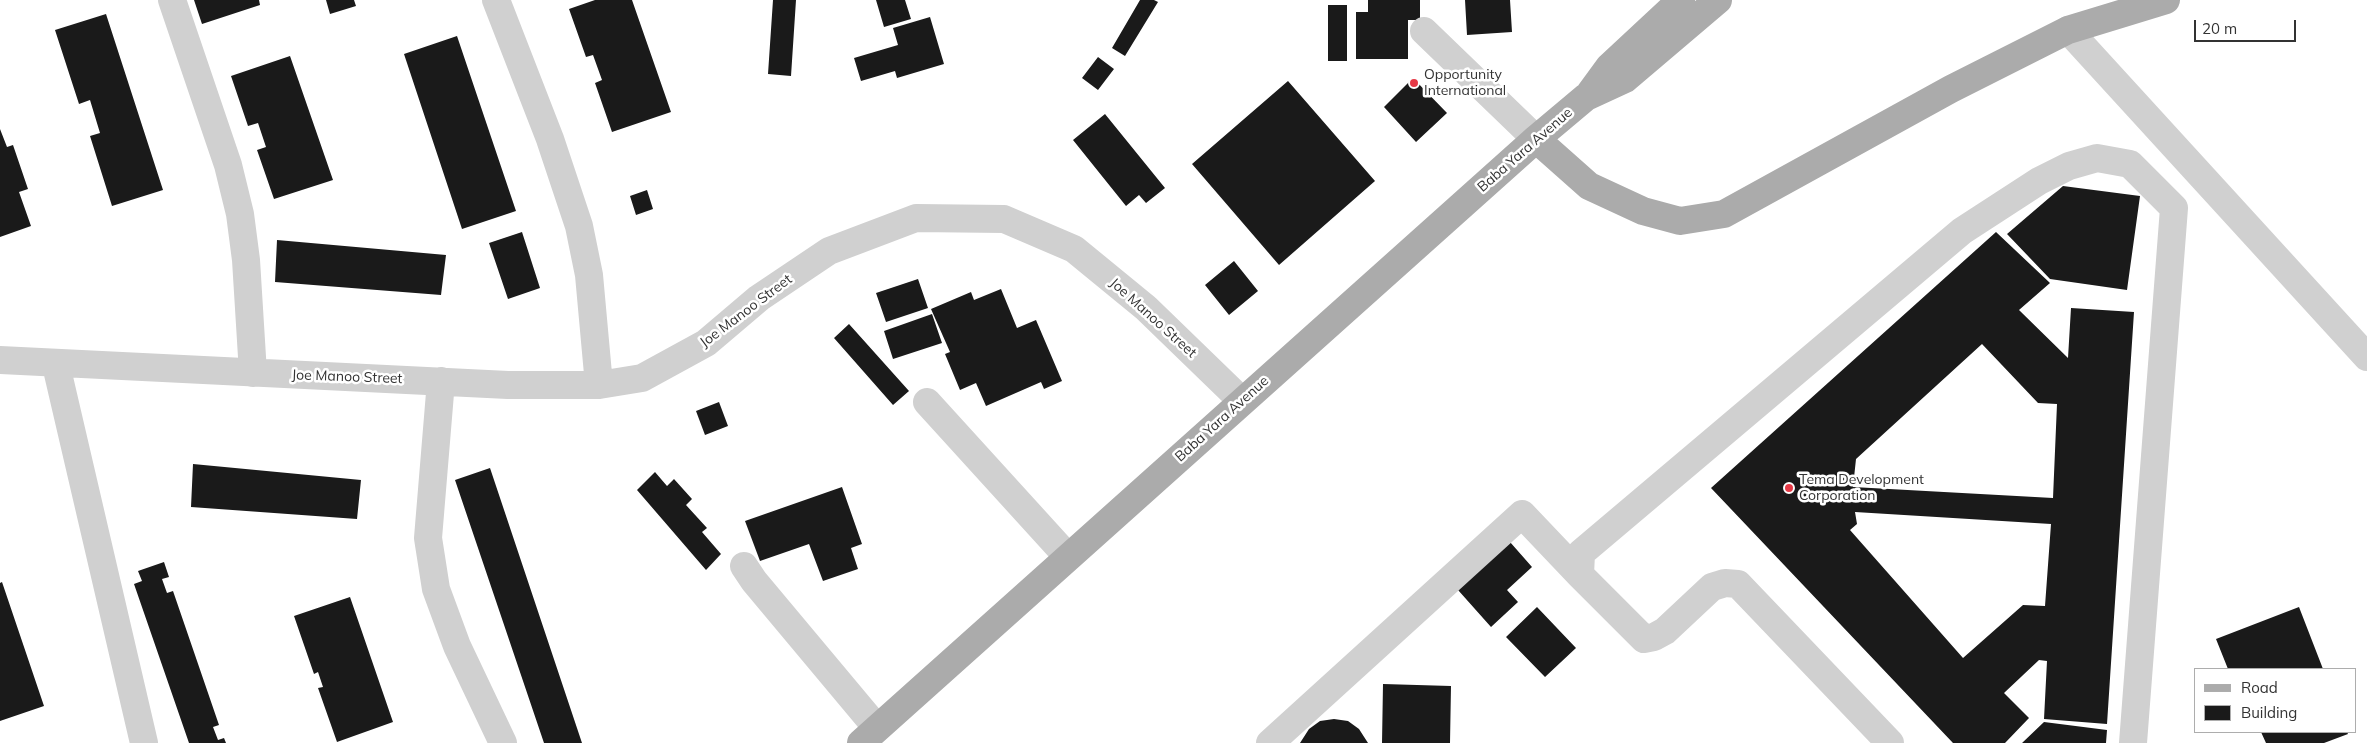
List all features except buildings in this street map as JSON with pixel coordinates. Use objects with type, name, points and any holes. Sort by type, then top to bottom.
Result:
[{"type":"main road","name":"Baba Yara Avenue","points":[[869,735],[1536,139],[1586,97],[1609,67],[1682,0]]},
{"type":"main road","name":"Baba Yara Avenue","points":[[1586,97],[1625,79],[1718,0]]},
{"type":"main road","points":[[1536,139],[1589,186],[1643,210],[1680,221],[1724,214],[1951,89],[2068,30],[2166,0]]},
{"type":"street","points":[[172,0],[228,165],[240,214],[246,260],[253,374]]},
{"type":"street","points":[[496,0],[550,139],[579,226],[589,275],[599,385]]},
{"type":"street","points":[[2068,30],[2367,357]]},
{"type":"street","points":[[1424,31],[1536,139]]},
{"type":"street","points":[[1580,575],[1581,553],[1962,231],[2039,181],[2069,166],[2097,158],[2130,164],[2174,208]]},
{"type":"street","points":[[2133,743],[2174,208],[2207,181]]},
{"type":"street","name":"Joe Manoo Street","points":[[0,360],[253,374],[508,385],[599,385],[642,378],[706,343],[759,298],[829,251],[916,218],[1004,219],[1074,249],[1146,308],[1242,401]]},
{"type":"street","points":[[56,364],[144,743]]},
{"type":"street","points":[[441,381],[428,538],[436,589],[457,646],[503,743]]},
{"type":"street","points":[[927,402],[1068,557]]},
{"type":"street","points":[[1270,743],[1522,514],[1644,638],[1654,637],[1665,631],[1712,587],[1725,583],[1738,584],[1890,743]]},
{"type":"street","points":[[744,566],[869,735]]},
{"type":"place","name":"Opportunity International","points":[[1414,83]]},
{"type":"place","name":"Tema Development Corporation","points":[[1789,488]]}]
